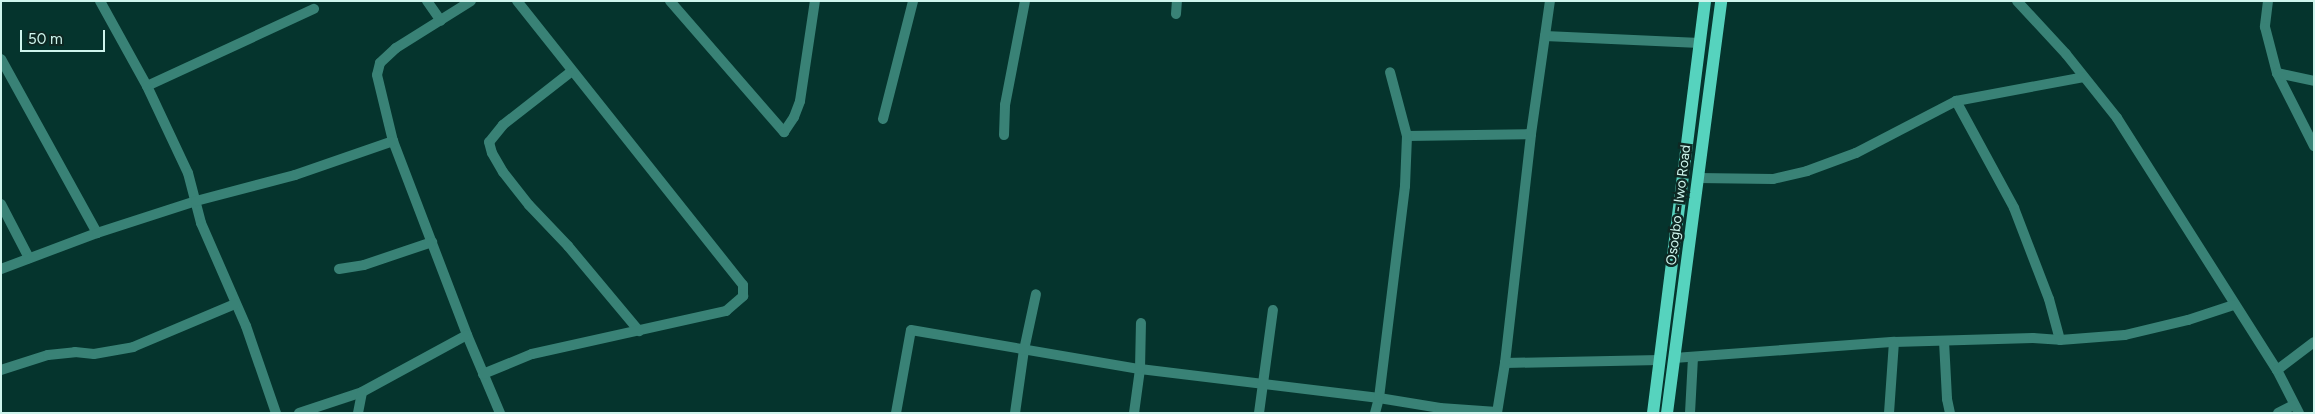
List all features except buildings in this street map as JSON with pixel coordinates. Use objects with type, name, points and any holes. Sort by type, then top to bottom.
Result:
[{"type":"main road","name":"Osogbo - Iwo Road","points":[[1653,413],[1705,1]]},
{"type":"main road","name":"Osogbo - Iwo Road","points":[[1667,413],[1721,1]]},
{"type":"street","points":[[100,1],[147,86],[188,173],[201,223],[246,326],[276,413]]},
{"type":"street","points":[[427,1],[441,21]]},
{"type":"street","points":[[471,1],[396,48],[380,63],[377,75],[393,141],[467,336],[500,413]]},
{"type":"street","points":[[483,374],[532,354],[726,311],[744,296],[743,286],[517,1]]},
{"type":"street","points":[[670,1],[784,132],[794,117],[800,100],[815,1]]},
{"type":"street","points":[[883,119],[913,1]]},
{"type":"street","points":[[1004,135],[1005,106],[1025,1]]},
{"type":"street","points":[[1176,14],[1177,1]]},
{"type":"street","points":[[896,413],[912,330],[1140,368],[1379,398],[1440,408],[1497,412],[1505,363],[1531,134],[1550,1]]},
{"type":"street","points":[[2017,1],[2084,77],[2117,118],[2177,210],[2234,305],[2277,370],[2297,409],[2278,413]]},
{"type":"street","points":[[2268,1],[2266,27],[2277,73],[2314,146]]},
{"type":"street","points":[[147,86],[314,9]]},
{"type":"street","points":[[1545,36],[1700,43]]},
{"type":"street","points":[[1,59],[97,233]]},
{"type":"street","points":[[572,71],[503,125],[489,142],[492,153],[502,172],[529,206],[568,246],[639,331]]},
{"type":"street","points":[[1375,413],[1379,398],[1405,186],[1407,136],[1390,72]]},
{"type":"street","points":[[2277,73],[2314,80]]},
{"type":"street","points":[[1698,178],[1773,179],[1807,171],[1856,153],[1956,101],[2084,77]]},
{"type":"street","points":[[1956,101],[2014,208],[2049,299],[2060,340]]},
{"type":"street","points":[[1407,136],[1531,134]]},
{"type":"street","points":[[1,269],[97,233],[196,201],[295,175],[393,141]]},
{"type":"street","points":[[1,204],[29,258]]},
{"type":"street","points":[[339,269],[364,265],[432,242]]},
{"type":"street","points":[[1015,413],[1024,350],[1036,294]]},
{"type":"street","points":[[1,370],[48,355],[75,352],[94,354],[133,346],[235,304]]},
{"type":"street","points":[[1674,358],[1894,342],[2033,338],[2060,340],[2125,334],[2188,320],[2234,305]]},
{"type":"street","points":[[1259,413],[1273,310]]},
{"type":"street","points":[[1134,413],[1140,368],[1141,323]]},
{"type":"street","points":[[300,413],[362,392],[467,336]]},
{"type":"street","points":[[1944,341],[1947,399],[1950,413]]},
{"type":"street","points":[[1889,413],[1894,342]]},
{"type":"street","points":[[2277,370],[2314,342]]},
{"type":"street","points":[[1690,413],[1693,357]]},
{"type":"street","points":[[1505,363],[1660,360]]},
{"type":"street","points":[[358,413],[362,392]]}]
